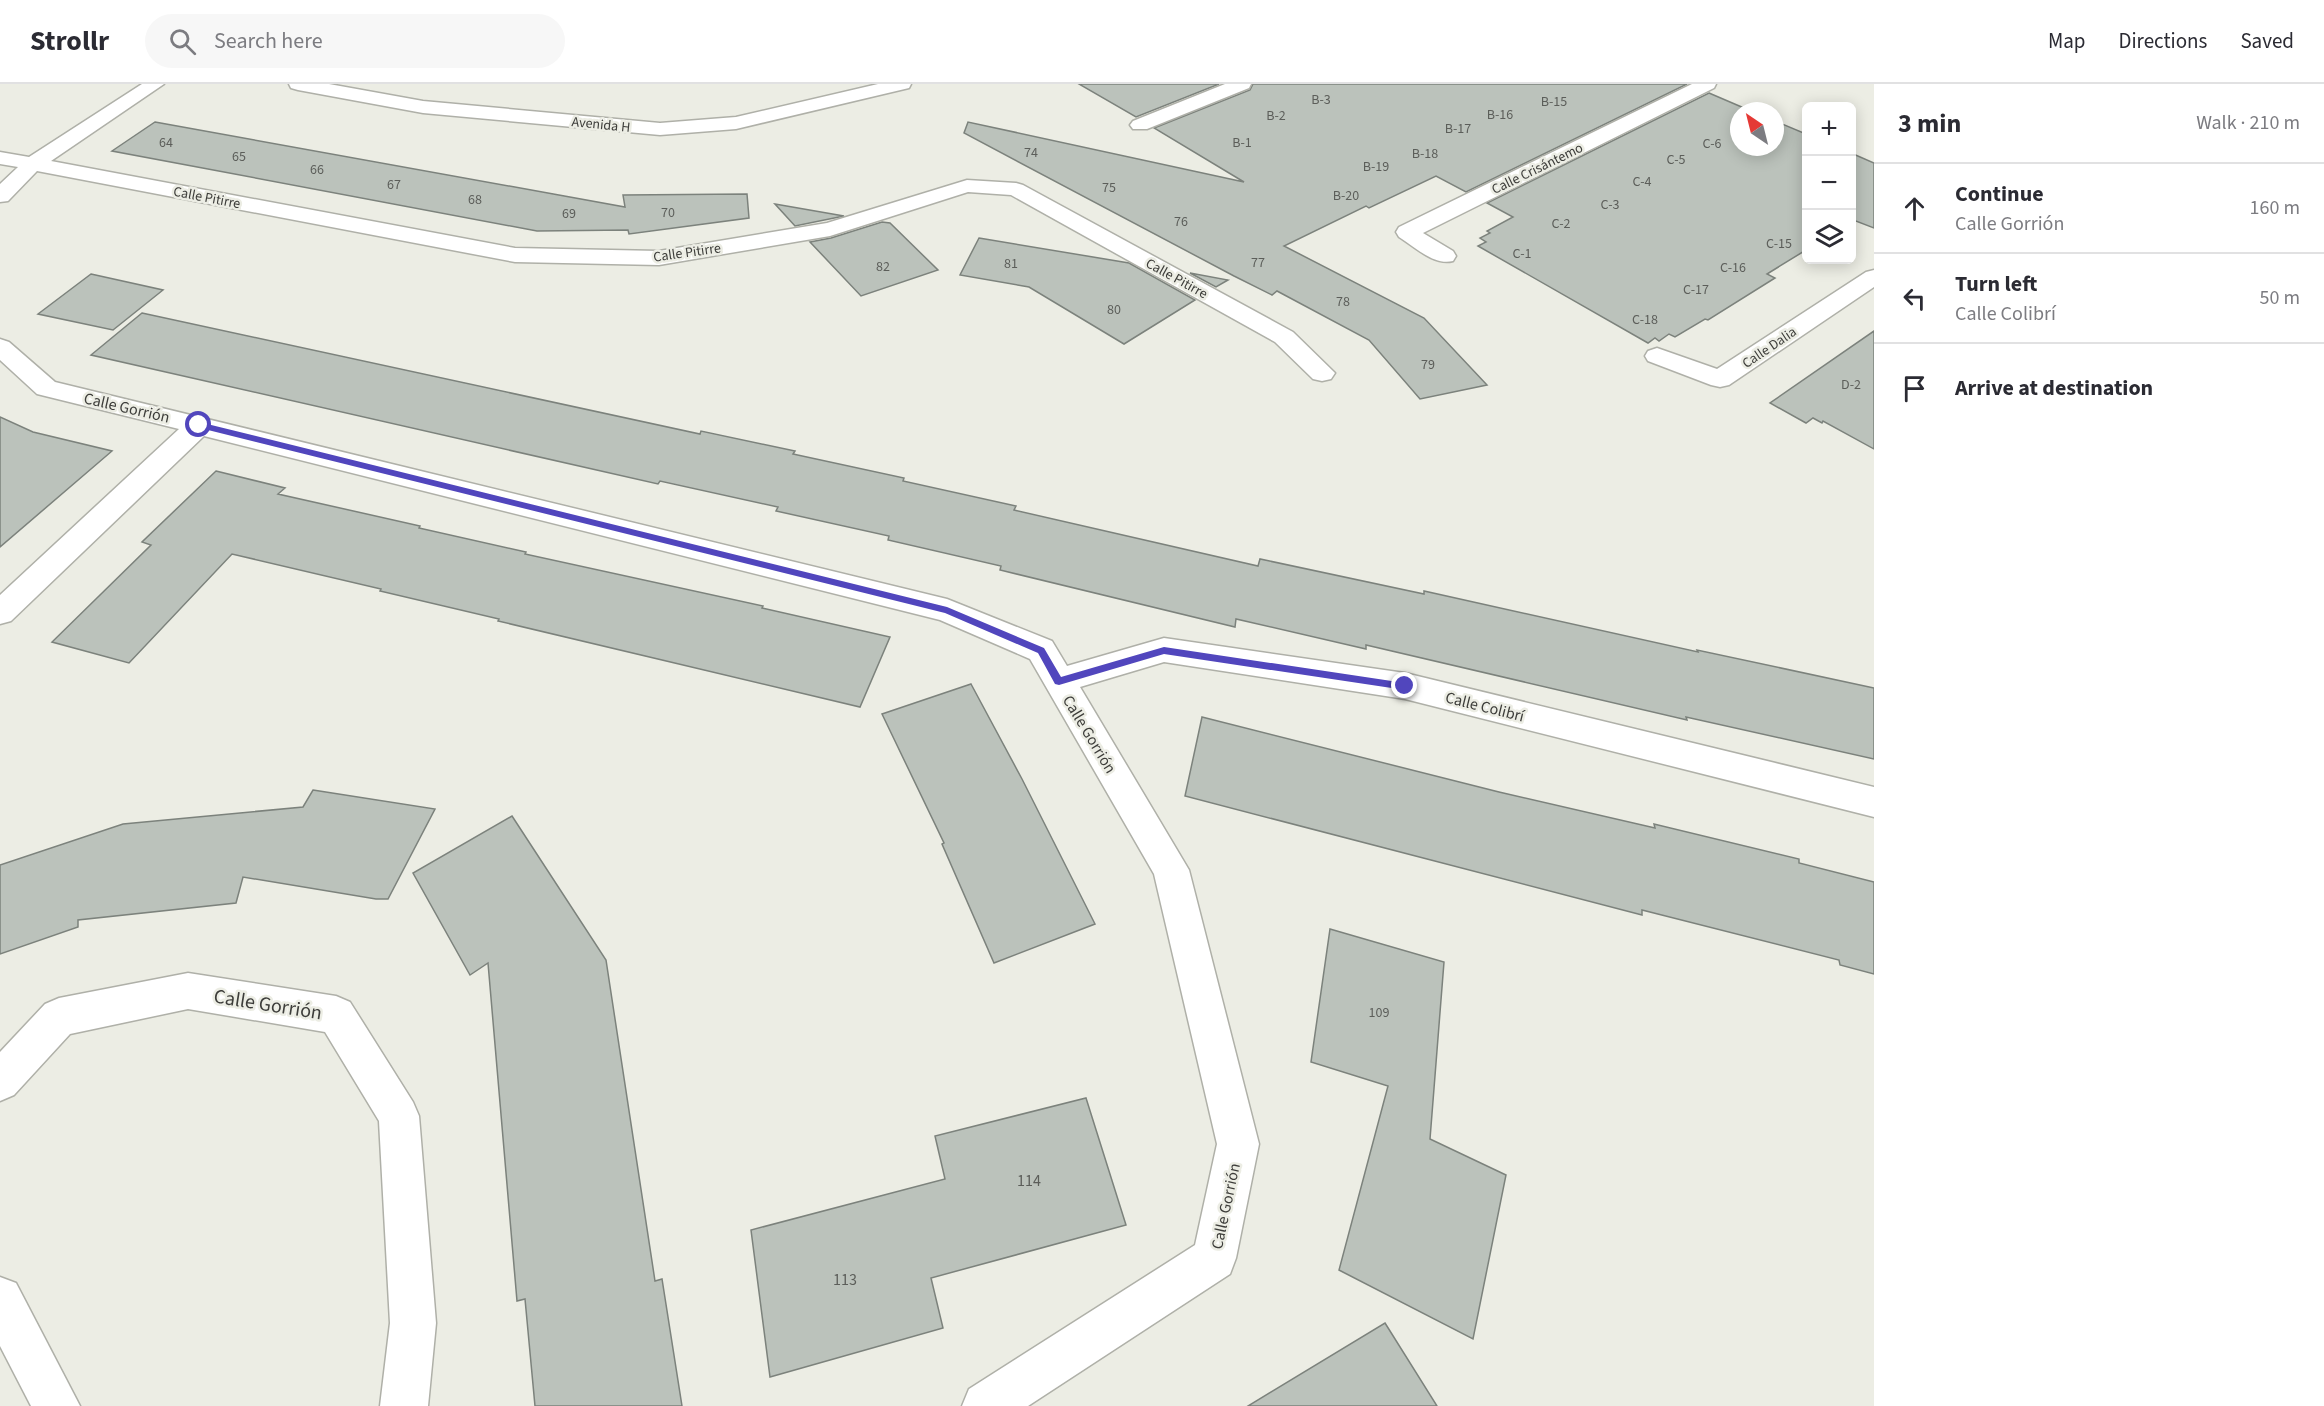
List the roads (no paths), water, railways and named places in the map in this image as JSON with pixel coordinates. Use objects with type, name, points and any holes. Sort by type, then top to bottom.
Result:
[{"type":"street","points":[[0,196],[33,164],[155,84]]},
{"type":"street","name":"Avenida H","points":[[298,84],[423,107],[660,129],[736,123],[902,84]]},
{"type":"street","points":[[1140,124],[1242,84]]},
{"type":"street","name":"Calle Crisántemo","points":[[1445,256],[1407,232],[1707,84]]},
{"type":"street","name":"Calle Pitirre","points":[[0,158],[515,255],[659,258],[830,228],[967,186],[1016,189],[1284,337],[1322,373]]},
{"type":"street","name":"Calle Dalia","points":[[1657,356],[1720,379],[1874,277]]},
{"type":"street","name":"Calle Gorrión","points":[[0,347],[46,388],[947,610],[1041,650],[1171,870],[1238,1144],[1214,1258],[986,1406]]},
{"type":"street","points":[[0,613],[199,425]]},
{"type":"street","name":"Calle Colibrí","points":[[1059,681],[1164,650],[1405,686],[1874,802]]},
{"type":"street","name":"Calle Gorrión","points":[[0,1081],[59,1017],[189,991],[336,1015],[399,1116],[413,1323],[404,1406]]},
{"type":"street","points":[[0,1299],[56,1406]]}]
